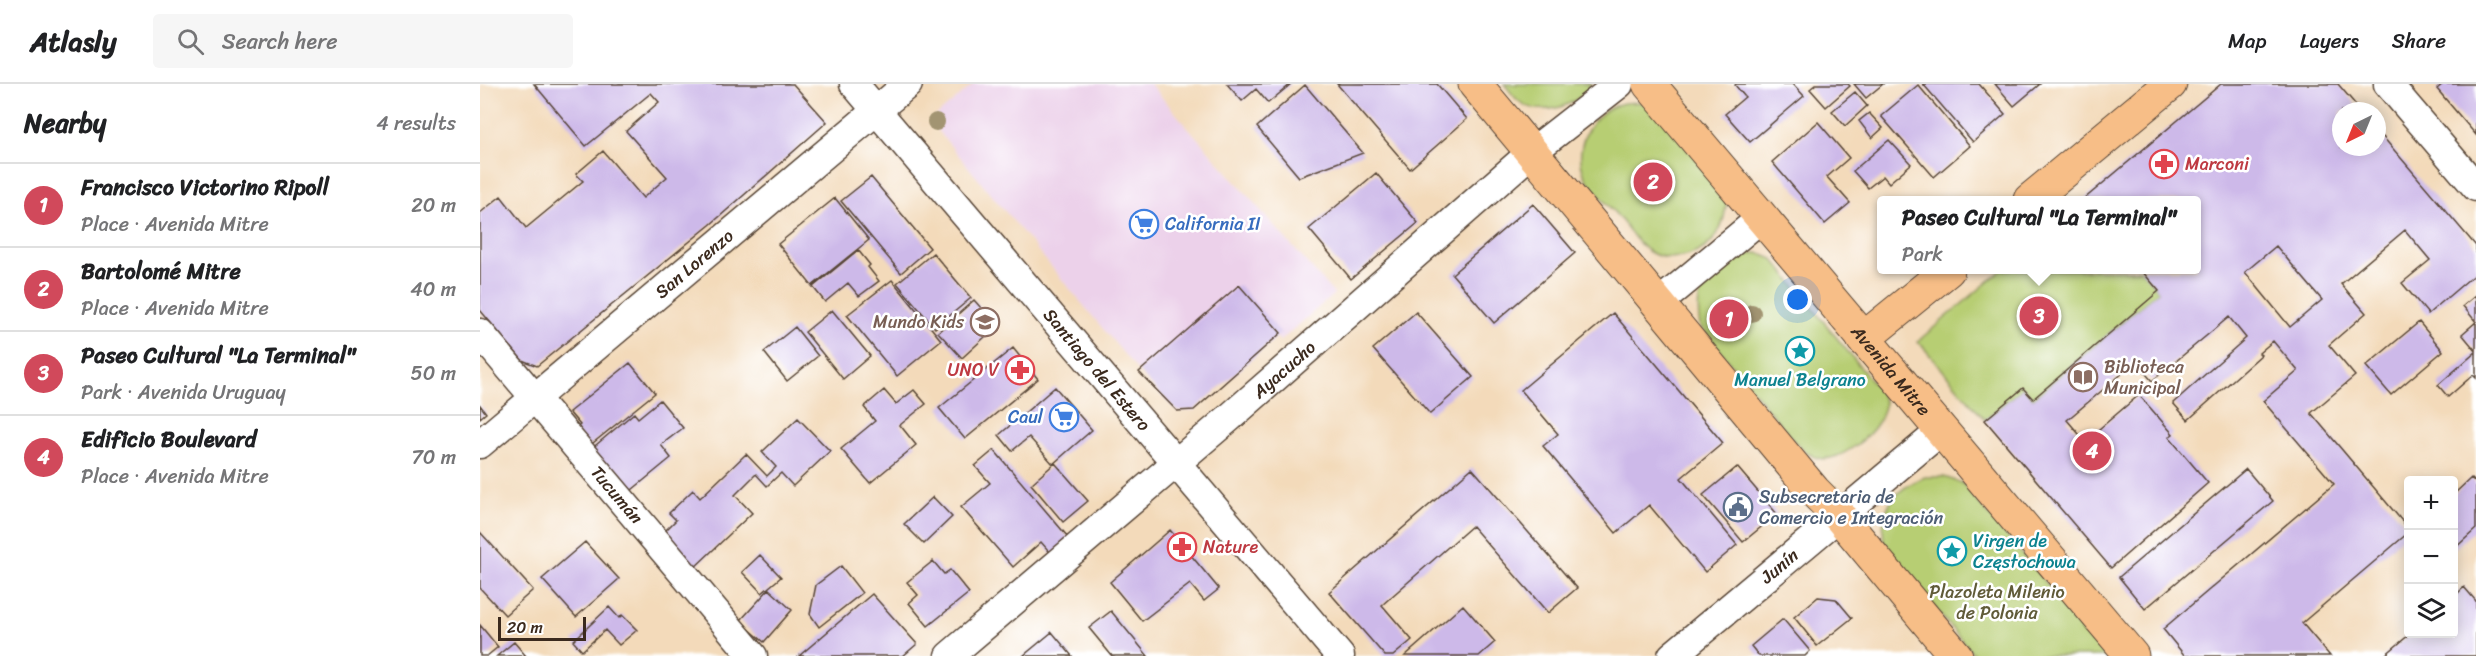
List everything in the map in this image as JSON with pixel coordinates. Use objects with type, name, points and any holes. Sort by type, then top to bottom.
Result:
[{"type":"main road","points":[[1475,84],[1814,491],[1839,516],[1956,656]]},
{"type":"main road","name":"Avenida Mitre","points":[[1649,84],[2132,656]]},
{"type":"main road","points":[[2036,196],[2170,84]]},
{"type":"main road","points":[[1863,339],[1943,274]]},
{"type":"street","name":"Santiago del Estero","points":[[854,84],[1340,656]]},
{"type":"street","name":"San Lorenzo","points":[[480,444],[908,84]]},
{"type":"street","name":"Ayacucho","points":[[949,656],[1176,463],[1532,152],[1619,84]]},
{"type":"street","points":[[2388,84],[2476,188]]},
{"type":"street","points":[[1659,303],[1761,218]]},
{"type":"street","name":"Tucumán","points":[[480,333],[753,656]]},
{"type":"street","name":"Junín","points":[[1672,656],[1942,430]]},
{"type":"shaded area","name":"California II","points":[[974,84],[1150,84],[1334,294],[1280,341],[1238,292],[1139,372],[930,121]]},
{"type":"green space","points":[[1504,84],[1591,84],[1585,92],[1569,104],[1539,109],[1520,102]]},
{"type":"green space","points":[[1643,102],[1661,108],[1727,199],[1723,222],[1717,234],[1704,248],[1686,256],[1666,257],[1644,248],[1584,174],[1581,163],[1583,140],[1595,120],[1603,112],[1613,107],[1624,103]]},
{"type":"green space","points":[[1758,253],[1773,259],[1879,390],[1885,403],[1879,421],[1868,435],[1853,448],[1835,457],[1818,458],[1805,452],[1700,326],[1699,296],[1709,273],[1729,258]]},
{"type":"green space","points":[[1997,274],[2144,274],[2159,291],[2033,399],[2023,388],[1985,420],[1918,341]]},
{"type":"green space","name":"Plazoleta Milenio de Polonia","points":[[1925,477],[1944,477],[1962,483],[2108,656],[1975,656],[1885,549],[1883,524],[1889,504],[1903,489]]},
{"type":"building","points":[[534,84],[793,84],[827,122],[710,225],[537,366],[522,360],[480,310],[480,213],[501,196],[526,228],[583,181],[576,174],[603,151],[643,198],[667,177],[626,131],[659,102],[651,93],[586,146]]},
{"type":"building","points":[[1227,84],[1291,84],[1268,103],[1256,89],[1242,101]]},
{"type":"building","points":[[1337,84],[1437,84],[1467,119],[1410,169]]},
{"type":"building","points":[[1736,84],[1793,84],[1804,96],[1750,142],[1725,114],[1745,97]]},
{"type":"building","points":[[1816,84],[1848,84],[1850,86],[1826,107],[1810,89]]},
{"type":"building","points":[[1854,84],[1883,84],[1866,98]]},
{"type":"building","points":[[1923,84],[1979,84],[2005,114],[1973,142]]},
{"type":"building","points":[[1995,84],[2040,84],[2014,106]]},
{"type":"building","points":[[2221,84],[2338,84],[2353,102],[2332,102],[2332,156],[2386,156],[2386,141],[2476,246],[2476,273],[2428,314],[2402,283],[2430,260],[2405,230],[2341,284],[2366,313],[2329,345],[2355,376],[2311,413],[2404,523],[2404,536],[2302,623],[2330,656],[2185,656],[2163,629],[2334,484],[2263,401],[2298,371],[2273,341],[2259,353],[2261,355],[2188,420],[2173,403],[2246,338],[2229,317],[2152,381],[2136,362],[2067,420],[2085,441],[2139,395],[2173,434],[2169,437],[2208,483],[2111,568],[1985,420],[2023,388],[2033,399],[2159,291],[2144,274],[2201,274],[2201,196],[2088,196]],"holes":[[[2276,246],[2322,300],[2290,327],[2245,272]]]},
{"type":"building","points":[[2443,84],[2476,84],[2476,135],[2437,89]]},
{"type":"building","points":[[1305,85],[1363,153],[1299,177],[1257,127]]},
{"type":"building","points":[[1918,85],[1970,146],[1934,177],[1881,116]]},
{"type":"building","points":[[1855,92],[1867,106],[1845,126],[1832,111]]},
{"type":"building","points":[[1869,113],[1883,128],[1872,138],[1859,121]]},
{"type":"building","points":[[1818,122],[1849,158],[1827,177],[1850,203],[1825,224],[1772,162]]},
{"type":"building","points":[[1889,140],[1911,164],[1889,183],[1883,176],[1868,188],[1853,171]]},
{"type":"building","points":[[1376,173],[1418,223],[1351,279],[1309,229]]},
{"type":"building","points":[[871,177],[930,248],[901,273],[841,201]]},
{"type":"building","points":[[835,198],[869,240],[812,286],[778,244]]},
{"type":"building","points":[[1533,204],[1575,253],[1494,323],[1452,274]]},
{"type":"building","points":[[858,250],[879,281],[859,296],[848,283],[825,302],[813,287]]},
{"type":"building","points":[[933,253],[971,298],[935,328],[897,283]]},
{"type":"building","points":[[892,280],[941,340],[897,376],[847,315]]},
{"type":"building","points":[[1239,285],[1281,333],[1194,410],[1177,411],[1139,372]]},
{"type":"building","points":[[2476,295],[2476,322],[2463,306]]},
{"type":"building","points":[[974,300],[997,326],[962,358],[938,332]]},
{"type":"building","points":[[832,310],[870,356],[843,379],[805,332]]},
{"type":"building","points":[[1416,312],[1473,377],[1430,414],[1373,349]]},
{"type":"building","points":[[1613,313],[1723,443],[1681,478],[1737,545],[1705,572],[1649,505],[1616,533],[1543,446],[1558,434],[1521,390]]},
{"type":"building","points":[[2419,322],[2443,351],[2391,395],[2366,366]]},
{"type":"building","points":[[2476,322],[2476,351],[2462,334]]},
{"type":"building","points":[[795,327],[818,356],[787,381],[764,352]]},
{"type":"building","points":[[1013,348],[1038,379],[965,439],[939,408]]},
{"type":"building","points":[[2476,352],[2476,378],[2473,375],[2448,397],[2438,385]]},
{"type":"building","points":[[630,363],[655,393],[588,447],[574,430],[580,425],[569,412]]},
{"type":"building","points":[[1055,387],[1092,430],[1053,464],[1029,437],[1012,451],[999,435]]},
{"type":"building","points":[[884,390],[896,404],[914,390],[926,404],[900,425],[916,445],[870,483],[841,449],[875,421],[864,407]]},
{"type":"building","points":[[660,400],[683,428],[661,445],[671,458],[627,494],[590,450],[634,413],[638,418]]},
{"type":"building","points":[[480,405],[486,413],[480,418]]},
{"type":"building","points":[[798,418],[830,451],[793,486],[781,473],[767,486],[756,474],[735,495],[752,513],[693,569],[661,535],[676,520],[669,513],[693,490],[700,498],[746,454],[767,476],[776,467],[762,452]]},
{"type":"building","points":[[994,450],[1073,543],[1055,558],[1041,542],[1013,567],[961,507],[990,483],[975,466]]},
{"type":"building","points":[[1055,463],[1088,501],[1063,522],[1031,484]]},
{"type":"building","points":[[1737,467],[1777,514],[1743,542],[1703,495]]},
{"type":"building","points":[[1472,468],[1577,588],[1548,613],[1472,526],[1382,605],[1412,640],[1393,656],[1385,656],[1329,592]]},
{"type":"building","points":[[2246,469],[2273,501],[2145,609],[2119,577]]},
{"type":"building","points":[[2471,478],[2476,483],[2476,529],[2458,545],[2458,530],[2458,490]]},
{"type":"building","points":[[933,497],[952,517],[924,544],[904,524]]},
{"type":"building","points":[[1170,530],[1219,589],[1204,601],[1190,584],[1142,621],[1110,582]]},
{"type":"building","points":[[480,532],[533,590],[505,615],[480,588]]},
{"type":"building","points":[[585,542],[619,579],[576,617],[542,579]]},
{"type":"building","points":[[760,555],[781,577],[762,593],[742,572]]},
{"type":"building","points":[[933,561],[944,574],[950,570],[969,593],[928,626],[909,603],[918,595],[907,582]]},
{"type":"building","points":[[841,566],[862,593],[819,627],[810,614],[816,585]]},
{"type":"building","points":[[2464,587],[2476,601],[2476,656],[2384,656],[2405,638],[2458,638],[2458,593]]},
{"type":"building","points":[[769,589],[792,610],[764,642],[740,621]]},
{"type":"building","points":[[872,594],[917,644],[903,656],[799,656]]},
{"type":"building","points":[[1818,597],[1836,599],[1852,618],[1817,646],[1794,617]]},
{"type":"building","points":[[1463,605],[1495,642],[1479,656],[1405,656]]},
{"type":"building","points":[[609,607],[619,618],[622,615],[637,630],[619,645],[605,630],[582,651],[573,641]]},
{"type":"building","points":[[1111,611],[1148,656],[1112,656],[1089,628]]},
{"type":"building","points":[[1783,619],[1810,651],[1805,656],[1759,656],[1751,646]]},
{"type":"building","points":[[480,625],[498,647],[487,656],[480,656]]},
{"type":"building","points":[[1052,632],[1072,656],[1023,656]]},
{"type":"building","points":[[514,642],[526,656],[497,656]]},
{"type":"place","name":"Marconi","points":[[2164,164]]},
{"type":"place","name":"Bartolomé Mitre","points":[[1653,182]]},
{"type":"place","name":"California II","points":[[1144,224]]},
{"type":"place","name":"Paseo Cultural \"La Terminal\"","points":[[2039,316]]},
{"type":"place","name":"Francisco Victorino Ripoll","points":[[1729,319]]},
{"type":"place","name":"Mundo Kids","points":[[985,322]]},
{"type":"place","name":"Manuel Belgrano","points":[[1800,351]]},
{"type":"place","name":"UNO V","points":[[1020,370]]},
{"type":"place","name":"Biblioteca Municipal","points":[[2083,377]]},
{"type":"place","name":"Caul","points":[[1064,417]]},
{"type":"place","name":"Edificio Boulevard","points":[[2092,451]]},
{"type":"place","name":"Subsecretaria de Comercio e Integración","points":[[1738,507]]},
{"type":"place","name":"Nature","points":[[1182,547]]},
{"type":"place","name":"Virgen de Częstochowa","points":[[1952,551]]}]
